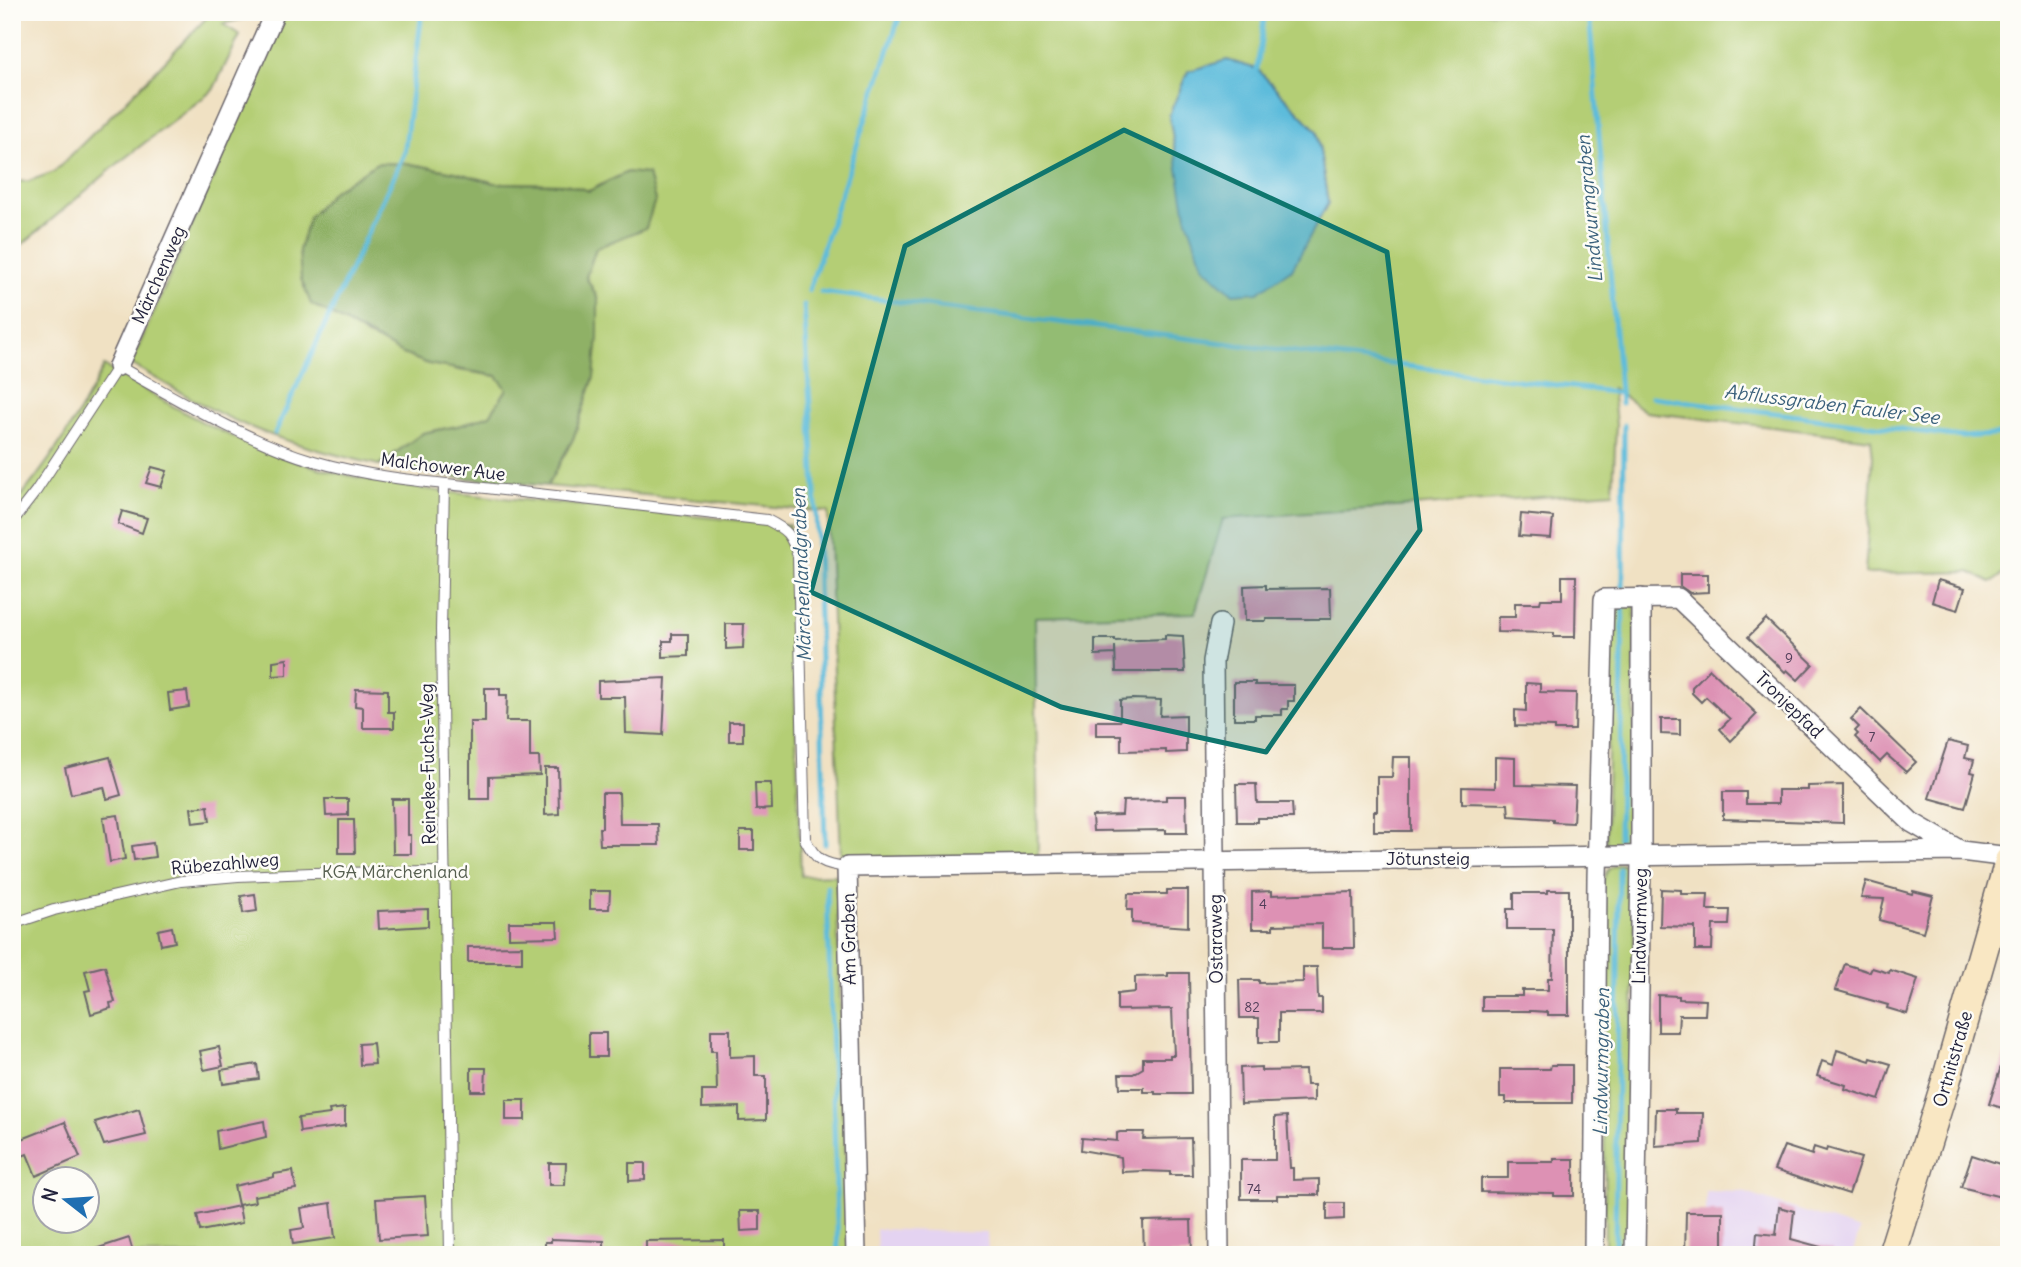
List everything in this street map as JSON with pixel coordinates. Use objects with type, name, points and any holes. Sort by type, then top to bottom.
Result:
[{"type":"street","name":"Märchenweg","points":[[118,366],[275,12]]},
{"type":"street","name":"Tronjepfad","points":[[1599,857],[1604,599],[1641,598],[1678,598],[1911,822],[1961,851]]},
{"type":"street","name":"Lindwurmweg","points":[[1635,1255],[1641,857],[1641,598]]},
{"type":"street","name":"Ostaraweg","points":[[1219,1255],[1213,661],[1220,624]]},
{"type":"street","name":"Jötunsteig","points":[[847,867],[1961,851],[2009,859]]},
{"type":"street","points":[[1594,1255],[1599,857]]},
{"type":"street","name":"Ortnitstraße","points":[[1892,1255],[1948,1078],[2009,859]]},
{"type":"street","name":"Am Graben","points":[[847,867],[856,1255]]},
{"type":"lane","name":"Malchower Aue","points":[[118,366],[179,401],[286,451],[314,461],[366,473],[444,484],[766,520],[784,528]]},
{"type":"lane","name":"Märchenweg","points":[[12,522],[36,491],[118,366]]},
{"type":"lane","name":"Reineke-Fuchs-Weg","points":[[444,484],[441,630],[450,1255]]},
{"type":"lane","name":"Am Graben","points":[[784,528],[793,540],[798,556],[805,839],[814,857],[831,865],[847,867]]},
{"type":"lane","name":"Rübezahlweg","points":[[12,924],[54,909],[181,881],[287,874],[446,872]]},
{"type":"highlighted area","points":[[1124,130],[1387,252],[1420,530],[1266,752],[1061,707],[811,592],[905,246]]},
{"type":"shaded area","points":[[1706,1191],[1743,1192],[1860,1230],[1852,1255],[1706,1255]]},
{"type":"shaded area","points":[[876,1229],[987,1233],[988,1255],[877,1255]]},
{"type":"green space","points":[[212,12],[269,12],[223,24],[240,35],[213,90],[121,161],[12,253],[12,182],[29,181],[54,172]]},
{"type":"green space","points":[[286,12],[2009,12],[2009,570],[1991,583],[1970,572],[1865,574],[1873,457],[1871,439],[1646,412],[1612,388],[1616,424],[1613,492],[1223,519],[1195,613],[1035,617],[1038,858],[841,858],[828,512],[547,486],[573,439],[594,377],[598,299],[586,277],[596,248],[646,227],[610,180],[590,191],[566,184],[495,183],[411,164],[377,163],[332,192],[355,328],[367,336],[458,370],[497,376],[507,389],[490,415],[462,425],[423,433],[379,465],[304,446],[243,424],[131,364]],"holes":[[[1257,69],[1317,131],[1328,203],[1292,269]]]},
{"type":"green space","points":[[377,163],[411,164],[495,183],[566,184],[589,191],[627,172],[648,174],[655,200],[646,228],[596,248],[586,277],[598,299],[594,377],[573,439],[547,486],[442,476],[379,465],[423,433],[462,425],[490,415],[507,389],[497,376],[428,364],[403,354],[311,304],[301,279],[299,250],[309,217],[332,192]]},
{"type":"green space","name":"KGA Märchenland","points":[[104,366],[230,436],[285,458],[358,478],[470,495],[789,525],[801,876],[836,875],[849,1255],[12,1255],[12,507],[51,457]]},
{"type":"green space","points":[[1615,603],[1635,605],[1633,849],[1606,847],[1611,610]]},
{"type":"green space","points":[[1620,864],[1635,872],[1630,1255],[1605,1255],[1603,881],[1608,870]]},
{"type":"water","points":[[1227,60],[1257,69],[1317,131],[1328,203],[1292,269],[1258,292],[1233,294],[1203,266],[1186,216],[1169,115],[1188,71]]},
{"type":"building","points":[[152,467],[167,471],[161,487],[146,483]]},
{"type":"building","points":[[122,511],[147,518],[142,533],[118,524]]},
{"type":"building","points":[[1521,514],[1553,517],[1551,538],[1519,536]]},
{"type":"building","points":[[1680,574],[1708,574],[1708,592],[1690,593],[1680,586]]},
{"type":"building","points":[[1562,576],[1576,576],[1575,637],[1554,637],[1554,633],[1497,632],[1498,617],[1515,617],[1515,603],[1540,603],[1541,599],[1562,599]]},
{"type":"building","points":[[1938,580],[1965,588],[1958,610],[1932,602]]},
{"type":"building","points":[[1266,585],[1266,589],[1330,588],[1331,619],[1245,621],[1244,586]]},
{"type":"building","points":[[1766,619],[1813,664],[1798,680],[1787,670],[1785,672],[1748,637]]},
{"type":"building","points":[[726,624],[744,624],[743,648],[726,649]]},
{"type":"building","points":[[672,634],[688,634],[688,656],[663,657],[663,641],[672,641]]},
{"type":"building","points":[[1165,635],[1183,636],[1185,672],[1116,672],[1115,646],[1115,654],[1095,655],[1095,639],[1165,639]]},
{"type":"building","points":[[287,659],[287,675],[273,676],[273,661]]},
{"type":"building","points":[[1710,669],[1757,714],[1731,741],[1720,729],[1730,719],[1706,697],[1701,702],[1692,693],[1692,687]]},
{"type":"building","points":[[666,678],[663,735],[626,733],[625,697],[598,697],[598,681]]},
{"type":"building","points":[[1234,682],[1294,685],[1294,701],[1288,701],[1288,709],[1282,709],[1282,715],[1255,715],[1255,719],[1234,719]]},
{"type":"building","points":[[1526,683],[1540,684],[1540,692],[1576,693],[1575,730],[1515,726],[1515,710],[1526,711]]},
{"type":"building","points":[[485,688],[500,688],[500,695],[507,695],[506,721],[530,721],[530,757],[539,757],[540,775],[489,777],[489,799],[470,799],[470,722],[485,722]]},
{"type":"building","points":[[356,689],[388,690],[388,712],[394,712],[394,728],[363,728],[363,707],[355,706]]},
{"type":"building","points":[[187,691],[189,707],[170,710],[168,693]]},
{"type":"building","points":[[1120,700],[1161,700],[1160,716],[1186,715],[1186,752],[1121,751],[1121,735],[1096,735],[1096,721],[1120,721]]},
{"type":"building","points":[[1861,709],[1916,762],[1906,772],[1887,755],[1880,762],[1855,737],[1858,734],[1855,731],[1859,727],[1851,719]]},
{"type":"building","points":[[1661,719],[1680,719],[1680,735],[1661,734]]},
{"type":"building","points":[[729,722],[743,722],[743,741],[729,741]]},
{"type":"building","points":[[1948,741],[1968,746],[1965,758],[1974,760],[1971,772],[1975,773],[1965,808],[1929,798]]},
{"type":"building","points":[[110,757],[121,795],[107,799],[104,787],[71,794],[65,768]]},
{"type":"building","points":[[1393,757],[1411,757],[1411,831],[1374,831],[1377,777],[1392,777]]},
{"type":"building","points":[[1495,757],[1515,758],[1515,785],[1575,786],[1573,823],[1509,816],[1508,804],[1462,803],[1462,787],[1495,788]]},
{"type":"building","points":[[545,768],[558,768],[559,814],[545,815]]},
{"type":"building","points":[[755,783],[771,783],[772,809],[756,810]]},
{"type":"building","points":[[1236,784],[1256,784],[1257,803],[1292,803],[1293,818],[1257,818],[1257,822],[1237,822]]},
{"type":"building","points":[[1843,785],[1843,823],[1723,819],[1723,792],[1746,792],[1746,804],[1778,804],[1778,790],[1808,790],[1808,786]]},
{"type":"building","points":[[602,793],[619,793],[620,824],[658,824],[659,845],[600,845]]},
{"type":"building","points":[[1166,796],[1186,796],[1187,833],[1166,833],[1166,830],[1093,831],[1092,816],[1122,815],[1123,801],[1166,800]]},
{"type":"building","points":[[325,799],[348,799],[348,815],[326,816]]},
{"type":"building","points":[[392,799],[408,799],[411,854],[393,854]]},
{"type":"building","points":[[208,806],[210,821],[193,823],[191,808]]},
{"type":"building","points":[[118,815],[125,859],[110,862],[103,817]]},
{"type":"building","points":[[339,820],[354,820],[355,853],[339,853]]},
{"type":"building","points":[[740,831],[754,831],[754,850],[740,850]]},
{"type":"building","points":[[153,843],[155,857],[134,860],[132,846]]},
{"type":"building","points":[[1866,881],[1912,894],[1913,891],[1933,896],[1923,932],[1879,920],[1884,899],[1861,898]]},
{"type":"building","points":[[1661,889],[1681,890],[1681,894],[1708,894],[1707,910],[1730,910],[1729,925],[1713,925],[1712,950],[1695,950],[1695,927],[1660,926]]},
{"type":"building","points":[[1167,890],[1188,890],[1188,927],[1132,923],[1132,910],[1127,910],[1128,894],[1167,894]]},
{"type":"building","points":[[1548,890],[1569,890],[1569,1015],[1548,1015],[1548,1012],[1533,1011],[1482,1011],[1482,996],[1522,996],[1522,990],[1548,990],[1548,978],[1552,978],[1553,929],[1507,929],[1507,909],[1514,909],[1514,893],[1548,893]]},
{"type":"building","points":[[590,891],[610,891],[609,909],[590,909]]},
{"type":"building","points":[[1272,891],[1272,895],[1353,892],[1354,948],[1322,948],[1322,924],[1273,925],[1273,929],[1252,929],[1252,892]]},
{"type":"building","points":[[255,894],[257,911],[243,913],[241,896]]},
{"type":"building","points":[[428,909],[428,926],[379,929],[378,911]]},
{"type":"building","points":[[509,922],[557,922],[558,937],[509,938]]},
{"type":"building","points":[[172,927],[175,942],[161,945],[158,930]]},
{"type":"building","points":[[522,946],[522,962],[468,962],[468,947]]},
{"type":"building","points":[[1845,964],[1870,972],[1872,968],[1889,973],[1890,970],[1918,979],[1907,1014],[1887,1008],[1888,1005],[1835,990]]},
{"type":"building","points":[[105,966],[115,1002],[110,1003],[111,1008],[91,1014],[85,991],[90,990],[85,971]]},
{"type":"building","points":[[1303,967],[1317,967],[1318,998],[1322,998],[1322,1013],[1279,1013],[1279,1042],[1259,1042],[1259,1018],[1240,1018],[1239,980],[1259,980],[1259,983],[1303,982]]},
{"type":"building","points":[[1168,973],[1189,973],[1191,1094],[1155,1094],[1144,1092],[1144,1088],[1120,1088],[1119,1074],[1133,1074],[1143,1068],[1143,1058],[1170,1058],[1170,1055],[1174,1055],[1172,1009],[1117,1010],[1117,994],[1135,992],[1135,977],[1168,976]]},
{"type":"building","points":[[1658,995],[1706,1000],[1705,1015],[1679,1015],[1678,1032],[1658,1032]]},
{"type":"building","points":[[711,1030],[730,1030],[730,1057],[755,1056],[755,1076],[766,1076],[766,1120],[739,1121],[739,1107],[702,1108],[702,1091],[717,1091],[716,1051],[711,1051]]},
{"type":"building","points":[[589,1033],[606,1033],[606,1057],[589,1057]]},
{"type":"building","points":[[373,1043],[375,1064],[360,1065],[359,1044]]},
{"type":"building","points":[[219,1047],[223,1066],[204,1070],[200,1051]]},
{"type":"building","points":[[1837,1050],[1870,1061],[1871,1058],[1891,1064],[1879,1100],[1817,1076],[1822,1061],[1833,1065]]},
{"type":"building","points":[[2006,1051],[2009,1051],[2009,1110],[1989,1104]]},
{"type":"building","points":[[257,1064],[259,1079],[223,1084],[221,1070]]},
{"type":"building","points":[[1551,1065],[1572,1065],[1572,1103],[1506,1103],[1506,1097],[1500,1097],[1500,1069],[1550,1069]]},
{"type":"building","points":[[1261,1067],[1261,1071],[1305,1070],[1306,1085],[1314,1085],[1314,1101],[1241,1104],[1240,1068]]},
{"type":"building","points":[[471,1068],[486,1068],[485,1091],[471,1091]]},
{"type":"building","points":[[506,1100],[525,1100],[525,1120],[506,1120]]},
{"type":"building","points":[[345,1108],[345,1126],[300,1132],[298,1118],[330,1114],[329,1110]]},
{"type":"building","points":[[139,1109],[146,1135],[104,1145],[95,1122]]},
{"type":"building","points":[[1656,1109],[1676,1109],[1676,1113],[1703,1113],[1702,1143],[1655,1146]]},
{"type":"building","points":[[1287,1116],[1293,1180],[1319,1179],[1319,1195],[1277,1195],[1277,1199],[1241,1199],[1241,1160],[1275,1160],[1275,1117]]},
{"type":"building","points":[[264,1121],[266,1137],[218,1149],[216,1131]]},
{"type":"building","points":[[65,1122],[80,1157],[59,1166],[32,1166],[27,1154],[12,1160],[12,1143]]},
{"type":"building","points":[[1144,1132],[1143,1139],[1191,1138],[1192,1175],[1122,1172],[1121,1157],[1081,1150],[1082,1138],[1117,1141],[1117,1133]]},
{"type":"building","points":[[1784,1146],[1812,1155],[1814,1147],[1826,1151],[1827,1148],[1861,1158],[1849,1194],[1774,1170]]},
{"type":"building","points":[[1972,1155],[2009,1167],[2009,1199],[1961,1187]]},
{"type":"building","points":[[1554,1159],[1574,1159],[1574,1196],[1554,1196],[1554,1193],[1481,1192],[1481,1178],[1508,1178],[1508,1162],[1554,1162]]},
{"type":"building","points":[[549,1163],[566,1163],[565,1185],[549,1185]]},
{"type":"building","points":[[629,1163],[645,1163],[645,1180],[629,1181]]},
{"type":"building","points":[[293,1171],[296,1189],[254,1196],[255,1202],[238,1205],[234,1186]]},
{"type":"building","points":[[425,1196],[428,1236],[379,1239],[376,1199]]},
{"type":"building","points":[[331,1203],[335,1238],[293,1244],[291,1230],[304,1228],[301,1208]]},
{"type":"building","points":[[1327,1203],[1344,1203],[1344,1219],[1327,1220]]},
{"type":"building","points":[[239,1206],[242,1223],[200,1231],[197,1215]]},
{"type":"building","points":[[1779,1207],[1794,1211],[1791,1239],[1832,1250],[1832,1255],[1755,1255],[1757,1233],[1776,1235]]},
{"type":"building","points":[[740,1211],[760,1211],[760,1230],[741,1231]]},
{"type":"building","points":[[1686,1212],[1723,1212],[1723,1255],[1685,1255]]},
{"type":"building","points":[[1191,1220],[1192,1255],[1144,1255],[1143,1221]]},
{"type":"building","points":[[129,1238],[134,1255],[86,1255],[86,1252]]},
{"type":"building","points":[[551,1239],[604,1241],[604,1255],[545,1255],[545,1242],[551,1242]]},
{"type":"building","points":[[724,1240],[724,1255],[646,1255],[646,1241]]},
{"type":"waterway","points":[[275,433],[404,154],[422,12]]},
{"type":"waterway","name":"Märchenlandgraben","points":[[809,290],[901,12]]},
{"type":"waterway","points":[[1257,69],[1265,12]]},
{"type":"waterway","name":"Lindwurmgraben","points":[[1589,12],[1621,403]]},
{"type":"waterway","points":[[821,292],[1620,393]]},
{"type":"waterway","name":"Märchenlandgraben","points":[[804,305],[816,506],[825,844]]},
{"type":"waterway","name":"Abflussgraben Fauler See","points":[[1652,397],[1962,437],[2009,434]]},
{"type":"waterway","name":"Lindwurmgraben","points":[[1623,588],[1624,425]]},
{"type":"waterway","name":"Lindwurmgraben","points":[[1619,838],[1623,608]]},
{"type":"waterway","name":"Lindwurmgraben","points":[[1615,1255],[1619,869]]},
{"type":"waterway","name":"Märchenlandgraben","points":[[827,887],[838,1255]]}]
